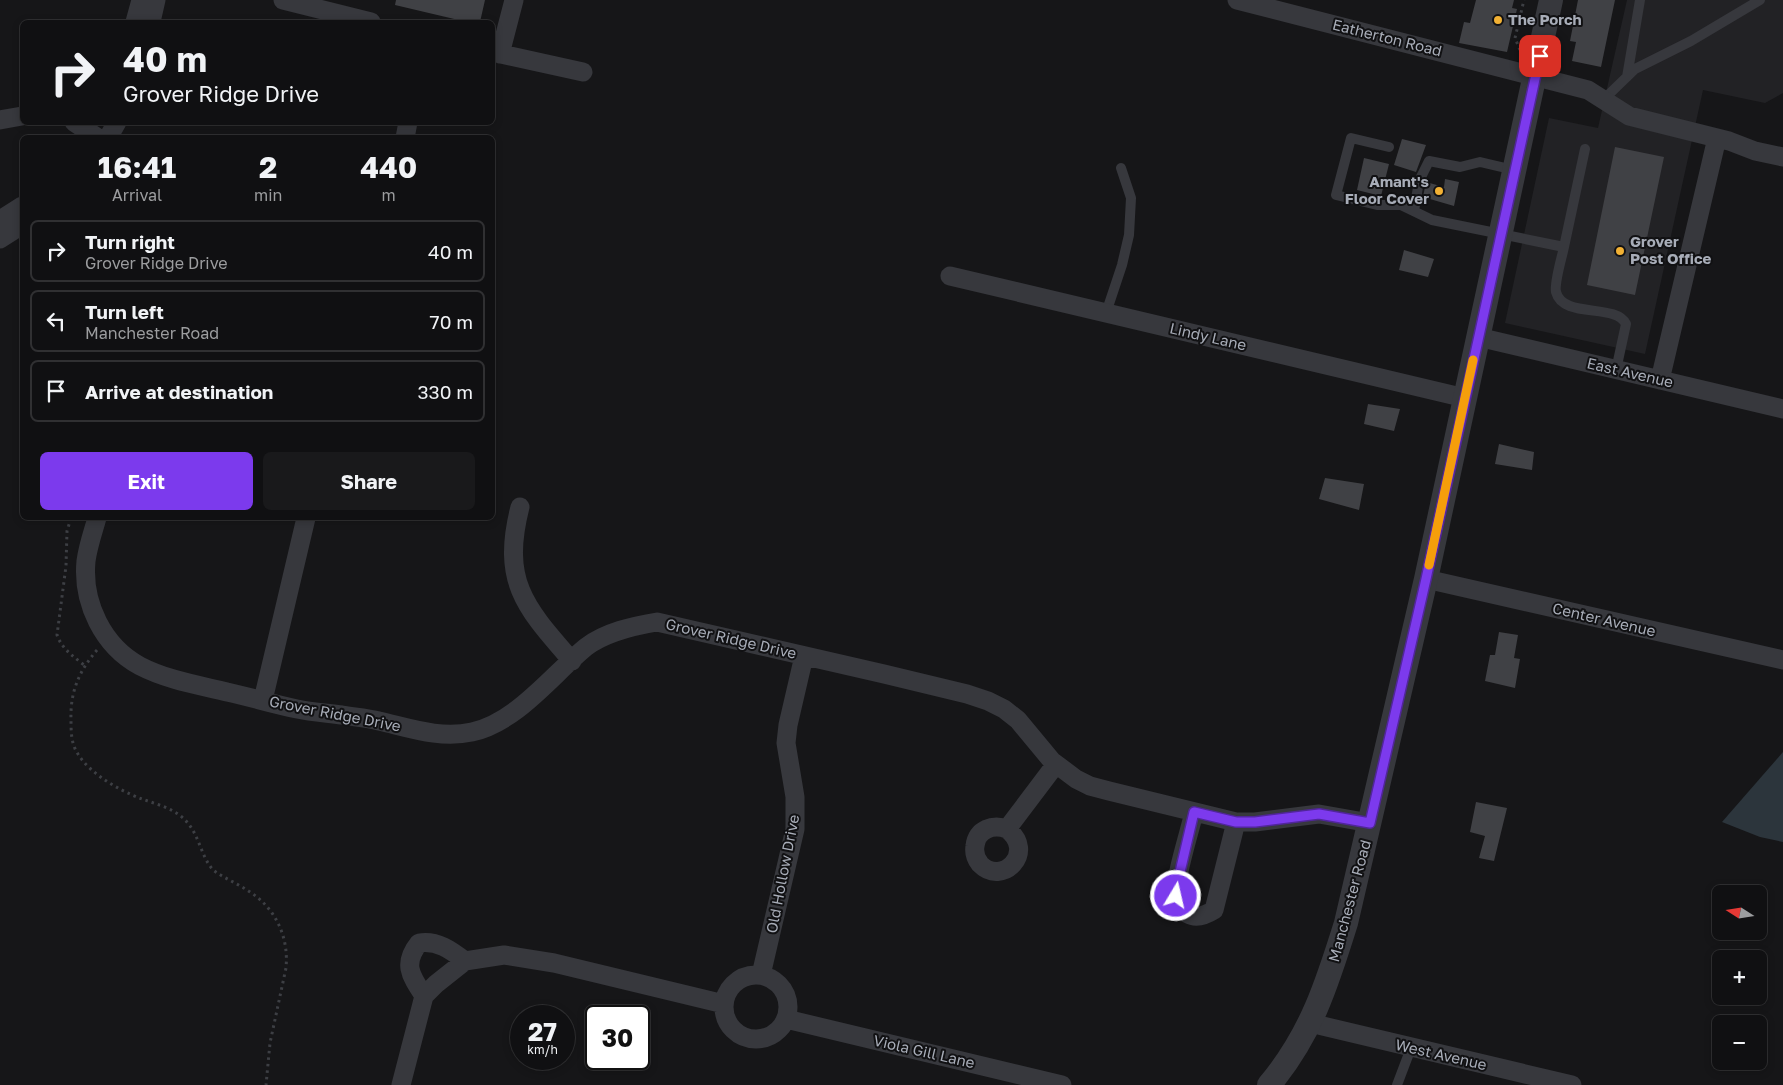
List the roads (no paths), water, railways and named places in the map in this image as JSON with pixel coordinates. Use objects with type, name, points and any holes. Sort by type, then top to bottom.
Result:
[{"type":"street","points":[[136,20],[141,0]]},
{"type":"street","points":[[151,20],[156,0]]},
{"type":"street","points":[[283,0],[363,20]]},
{"type":"street","points":[[514,0],[496,53],[583,72]]},
{"type":"street","name":"Eatherton Road","points":[[1237,0],[1588,90],[1629,116],[1783,157]]},
{"type":"street","name":"Manchester Road","points":[[1269,1085],[1283,1068],[1310,1024],[1332,968],[1370,823],[1426,579],[1552,0]]},
{"type":"street","points":[[0,120],[20,116]]},
{"type":"street","points":[[80,125],[98,134],[112,125]]},
{"type":"street","points":[[1660,380],[1717,138]]},
{"type":"street","points":[[0,220],[20,207]]},
{"type":"street","points":[[0,239],[20,226]]},
{"type":"street","name":"Lindy Lane","points":[[950,276],[1465,398]]},
{"type":"street","name":"East Avenue","points":[[1478,337],[1783,409]]},
{"type":"street","points":[[520,507],[515,527],[513,548],[514,570],[520,590],[527,606],[572,661]]},
{"type":"street","name":"Grover Ridge Drive","points":[[96,520],[88,547],[86,582],[89,603],[97,621],[113,646],[128,659],[142,667],[172,679],[298,710],[377,720],[432,733],[456,734],[473,732],[494,724],[512,713],[587,646],[601,638],[627,628],[657,622],[967,694],[988,701],[1018,720],[1063,771],[1090,786],[1236,822],[1255,822],[1319,814],[1370,823]]},
{"type":"street","points":[[263,700],[306,520]]},
{"type":"street","name":"Center Avenue","points":[[1426,579],[1783,660]]},
{"type":"street","name":"Old Hollow Drive","points":[[762,975],[795,829],[795,797],[786,743],[788,725],[804,656]]},
{"type":"street","points":[[1007,829],[1056,764]]},
{"type":"street","points":[[1194,812],[1176,889],[1178,905],[1182,912],[1193,917],[1208,914],[1214,910],[1236,822]]},
{"type":"street","points":[[424,996],[411,975],[408,962],[418,942],[429,941],[442,945],[466,961]]},
{"type":"street","points":[[401,1085],[424,996],[436,984],[466,961],[504,955],[554,963],[724,1004]]},
{"type":"street","points":[[751,975],[762,975],[778,983],[784,991],[788,1010],[781,1028],[773,1035],[764,1039],[753,1040],[735,1032],[728,1024],[724,1014],[724,1004],[732,985],[741,978],[751,975]]},
{"type":"street","name":"Viola Gill Lane","points":[[786,1019],[1062,1085]]},
{"type":"street","name":"West Avenue","points":[[1310,1024],[1560,1084]]},
{"type":"lane","points":[[1626,77],[1640,0]]},
{"type":"lane","points":[[1604,99],[1635,69],[1691,41],[1760,0]]},
{"type":"lane","points":[[1389,147],[1351,138],[1336,195],[1377,205],[1401,205],[1432,220],[1564,247]]},
{"type":"lane","points":[[1585,149],[1555,291],[1560,300],[1567,306],[1619,316],[1626,324],[1616,370]]},
{"type":"lane","points":[[1414,211],[1419,181],[1430,161],[1460,166],[1480,162],[1515,170]]},
{"type":"lane","points":[[1106,312],[1122,265],[1129,234],[1131,198],[1120,168]]},
{"type":"lane","points":[[1397,1085],[1411,1048]]},
{"type":"place","name":"The Porch","points":[[1498,20]]},
{"type":"place","name":"Amant's Floor Cover","points":[[1439,191]]},
{"type":"place","name":"Grover Post Office","points":[[1620,251]]}]
